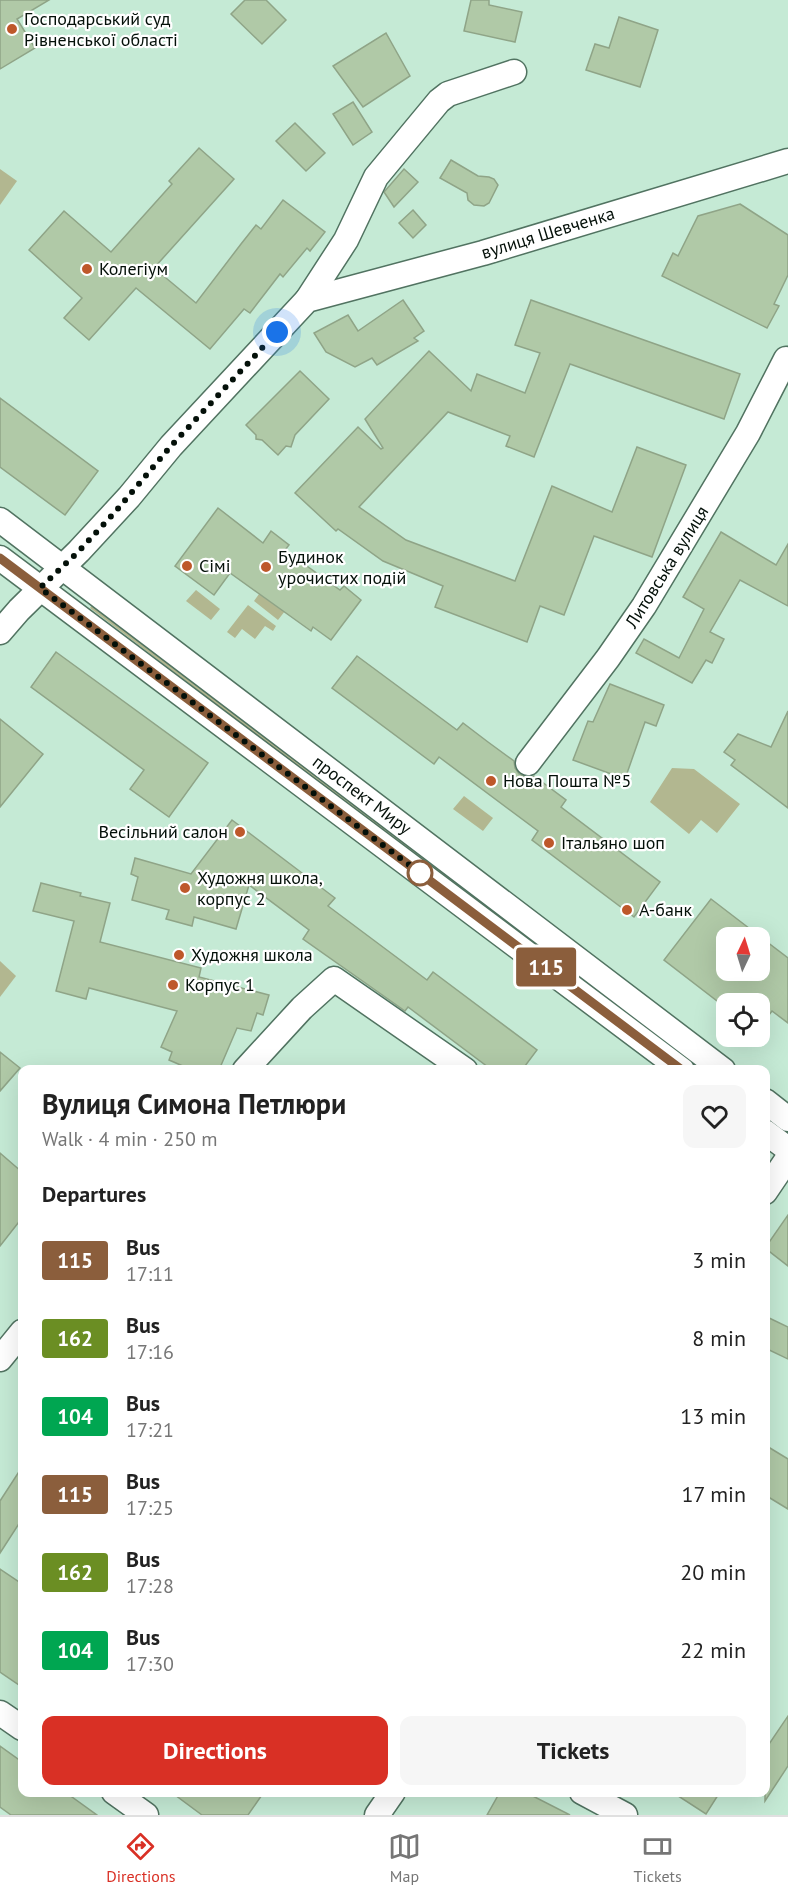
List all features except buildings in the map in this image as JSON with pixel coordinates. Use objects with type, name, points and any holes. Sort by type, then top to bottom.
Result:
[{"type":"street","points":[[0,632],[129,497],[171,446],[307,300],[346,240],[376,177],[439,101],[448,94],[514,72]]},
{"type":"street","name":"вулиця Шевченка","points":[[307,300],[483,253],[788,161]]},
{"type":"street","name":"Литовська вулиця","points":[[528,763],[608,658],[644,606],[748,433],[786,359]]},
{"type":"street","name":"проспект Миру","points":[[0,520],[716,1065]]},
{"type":"street","name":"проспект Миру","points":[[0,558],[675,1065]]},
{"type":"street","points":[[249,1065],[302,1008],[334,979],[458,1065]]},
{"type":"street","points":[[770,1105],[788,1119]]},
{"type":"street","points":[[770,1136],[788,1149]]},
{"type":"street","points":[[770,1185],[788,1158]]},
{"type":"street","points":[[0,1359],[18,1337]]},
{"type":"street","points":[[0,1713],[18,1725]]},
{"type":"street","points":[[121,1797],[146,1815]]},
{"type":"street","points":[[376,1815],[389,1797]]},
{"type":"street","points":[[592,1797],[626,1815]]},
{"type":"green space","points":[[0,169],[17,181],[0,205]]},
{"type":"green space","points":[[196,590],[220,609],[211,620],[186,601]]},
{"type":"green space","points":[[266,591],[285,611],[278,620],[254,601],[259,594],[263,596]]},
{"type":"green space","points":[[93,604],[701,1065],[691,1065],[90,608]]},
{"type":"green space","points":[[248,605],[276,626],[273,631],[265,626],[255,639],[242,629],[235,638],[227,632]]},
{"type":"green space","points":[[672,768],[694,769],[740,804],[717,833],[701,820],[689,834],[650,802]]},
{"type":"green space","points":[[464,796],[493,818],[483,831],[453,809]]},
{"type":"green space","points":[[0,961],[16,976],[0,997]]},
{"type":"bus line","name":"115","points":[[0,558],[675,1065]]},
{"type":"place","name":"Господарський суд Рівненської області","points":[[12,29]]},
{"type":"place","name":"Колегіум","points":[[87,269]]},
{"type":"place","name":"Сімі","points":[[187,566]]},
{"type":"place","name":"Будинок урочистих подій","points":[[266,567]]},
{"type":"place","name":"Нова Пошта №5","points":[[491,781]]},
{"type":"place","name":"Весільний салон","points":[[240,832]]},
{"type":"place","name":"Італьяно шоп","points":[[549,843]]},
{"type":"place","name":"Художня школа, корпус 2","points":[[185,888]]},
{"type":"place","name":"А-банк","points":[[627,910]]},
{"type":"place","name":"Художня школа","points":[[179,955]]},
{"type":"place","name":"Корпус 1","points":[[173,985]]},
{"type":"route","points":[[277,332],[171,446],[129,497],[79,551],[40,588],[420,873]]}]
